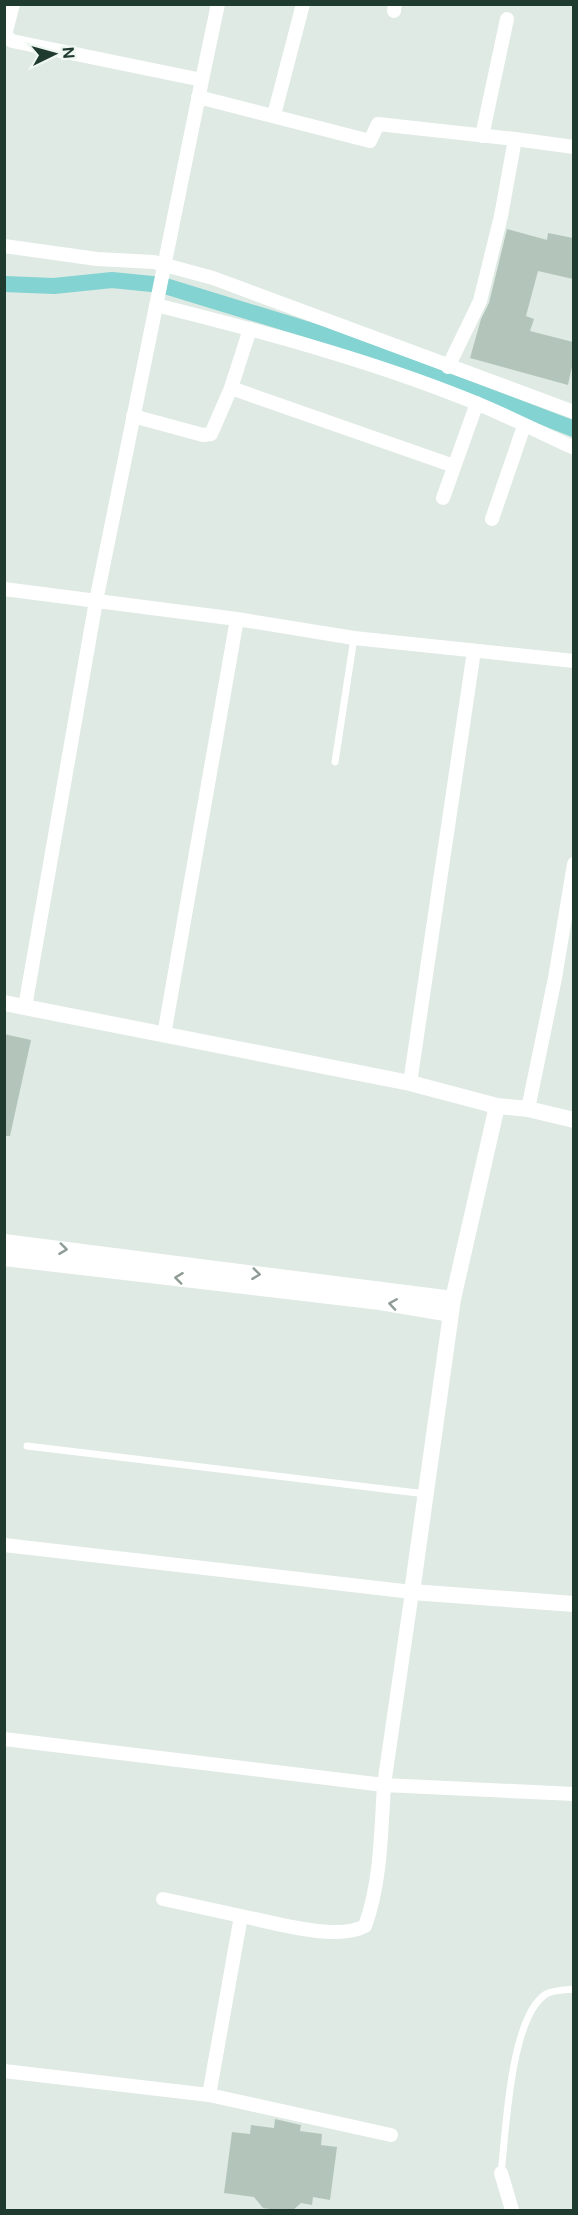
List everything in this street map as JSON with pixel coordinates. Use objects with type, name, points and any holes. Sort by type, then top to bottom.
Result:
[{"type":"street","points":[[13,4],[5,35],[12,41],[202,80]]},
{"type":"street","points":[[25,1007],[96,601],[218,4]]},
{"type":"street","points":[[274,116],[303,4]]},
{"type":"street","points":[[482,136],[507,18]]},
{"type":"street","points":[[198,97],[370,141],[378,124],[573,147]]},
{"type":"street","points":[[448,368],[480,301],[501,216],[515,139]]},
{"type":"street","points":[[4,246],[163,268],[213,278],[448,368],[573,412]]},
{"type":"street","points":[[156,301],[250,328],[477,403],[573,447]]},
{"type":"street","points":[[133,416],[208,435],[213,431],[231,388],[250,328]]},
{"type":"street","points":[[231,388],[454,466]]},
{"type":"street","points":[[443,498],[477,403]]},
{"type":"street","points":[[492,519],[524,426]]},
{"type":"street","points":[[4,589],[237,619],[354,638],[573,661]]},
{"type":"street","points":[[164,1035],[237,619]]},
{"type":"street","points":[[410,1083],[474,651]]},
{"type":"street","points":[[528,1110],[555,978],[573,864]]},
{"type":"street","points":[[4,1003],[410,1083],[497,1106],[573,1120]]},
{"type":"street","points":[[163,1899],[328,1932],[357,1931],[365,1926],[376,1875],[384,1785],[452,1306],[497,1106]]},
{"type":"street","points":[[4,1242],[380,1302],[452,1306]]},
{"type":"street","points":[[4,1258],[224,1276]]},
{"type":"street","points":[[4,1545],[412,1592],[573,1604]]},
{"type":"street","points":[[4,1739],[384,1785],[573,1794]]},
{"type":"street","points":[[209,2095],[241,1916]]},
{"type":"street","points":[[4,2071],[209,2095],[391,2135]]},
{"type":"street","points":[[501,2173],[512,2211]]},
{"type":"lane","points":[[335,762],[354,638]]},
{"type":"lane","points":[[27,1446],[426,1494]]},
{"type":"lane","points":[[501,2173],[515,2054],[531,2011],[546,1994],[573,1989]]},
{"type":"building","points":[[507,229],[547,240],[548,233],[573,238],[573,279],[538,271],[526,316],[534,319],[530,331],[573,342],[573,362],[568,385],[470,358],[481,319],[489,303]]},
{"type":"building","points":[[4,1034],[31,1040],[10,1136],[4,1136]]},
{"type":"building","points":[[275,2119],[301,2125],[300,2131],[322,2134],[321,2145],[337,2147],[330,2200],[313,2197],[312,2205],[301,2203],[292,2211],[283,2211],[263,2208],[254,2197],[224,2193],[232,2132],[250,2134],[251,2125],[274,2128]]},
{"type":"waterway","points":[[4,284],[54,286],[112,280],[162,285],[338,339],[574,429]]}]
